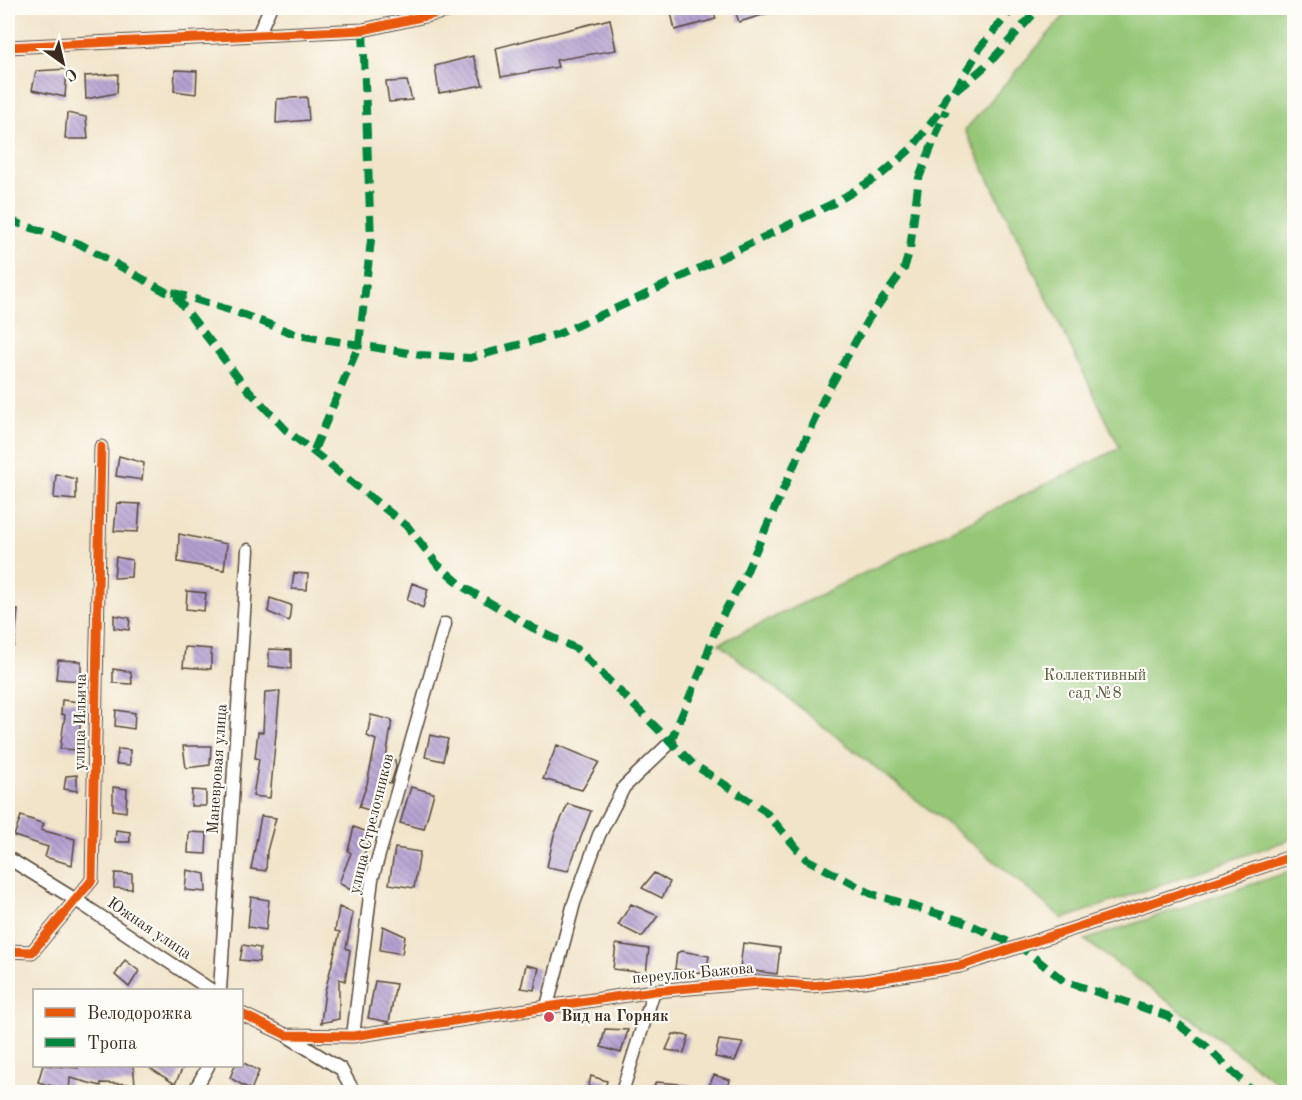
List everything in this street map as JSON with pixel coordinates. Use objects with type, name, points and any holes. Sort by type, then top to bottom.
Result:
[{"type":"street","points":[[258,35],[270,8]]},
{"type":"street","points":[[8,47],[363,30],[461,8]]},
{"type":"street","name":"улица Ильича","points":[[8,951],[32,952],[92,880],[101,447]]},
{"type":"street","name":"Маневровая улица","points":[[220,989],[248,550]]},
{"type":"street","name":"улица Стрелочников","points":[[353,1036],[372,879],[445,624]]},
{"type":"street","points":[[547,1006],[574,903],[599,835],[624,787],[670,743]]},
{"type":"street","name":"переулок Бажова","points":[[353,1036],[654,991],[760,982],[811,986],[960,966],[1294,856]]},
{"type":"street","name":"Южная улица","points":[[8,858],[76,900],[210,989]]},
{"type":"street","points":[[622,1092],[654,991]]},
{"type":"street","points":[[243,1014],[286,1035],[342,1069],[354,1092]]},
{"type":"street","points":[[286,1035],[353,1036]]},
{"type":"street","points":[[194,1092],[207,1067]]},
{"type":"green space","name":"Коллективный сад №8","points":[[1071,8],[1285,8],[1294,26],[1294,838],[1063,919],[1003,868],[719,644],[1120,448],[965,130]]},
{"type":"green space","points":[[1294,870],[1294,1092],[1290,1092],[1085,940]]},
{"type":"building","points":[[670,8],[713,8],[716,19],[675,30]]},
{"type":"building","points":[[734,8],[779,8],[779,10],[739,22]]},
{"type":"building","points":[[610,19],[616,50],[556,60],[558,67],[501,77],[496,48]]},
{"type":"building","points":[[473,56],[483,85],[439,93],[435,66]]},
{"type":"building","points":[[67,69],[65,97],[32,90],[36,71]]},
{"type":"building","points":[[175,70],[197,71],[196,94],[174,91]]},
{"type":"building","points":[[118,74],[117,93],[86,99],[85,76]]},
{"type":"building","points":[[407,81],[412,100],[389,102],[386,82]]},
{"type":"building","points":[[307,97],[309,120],[276,123],[277,99]]},
{"type":"building","points":[[67,113],[86,117],[88,139],[65,139]]},
{"type":"building","points":[[119,456],[144,463],[142,480],[116,476]]},
{"type":"building","points":[[56,474],[76,479],[76,500],[54,498]]},
{"type":"building","points":[[117,503],[140,504],[138,532],[114,531]]},
{"type":"building","points":[[179,534],[227,544],[224,570],[178,562]]},
{"type":"building","points":[[116,557],[132,560],[131,577],[114,578]]},
{"type":"building","points":[[294,573],[308,574],[307,590],[292,589]]},
{"type":"building","points":[[412,583],[428,589],[423,608],[407,600]]},
{"type":"building","points":[[187,591],[206,593],[204,611],[186,609]]},
{"type":"building","points":[[270,598],[291,605],[289,621],[268,612]]},
{"type":"building","points":[[8,610],[18,610],[14,646],[8,646]]},
{"type":"building","points":[[114,615],[130,618],[129,630],[114,628]]},
{"type":"building","points":[[185,647],[211,649],[211,669],[183,667]]},
{"type":"building","points":[[269,649],[291,650],[291,669],[269,666]]},
{"type":"building","points":[[58,660],[81,661],[81,681],[56,679]]},
{"type":"building","points":[[113,669],[131,672],[132,684],[113,683]]},
{"type":"building","points":[[280,691],[270,798],[253,796],[259,759],[255,758],[258,732],[263,732],[265,692]]},
{"type":"building","points":[[62,700],[80,702],[80,750],[60,749],[65,715],[61,714]]},
{"type":"building","points":[[116,710],[135,713],[134,729],[115,726]]},
{"type":"building","points":[[371,715],[392,720],[386,759],[395,760],[396,767],[391,783],[386,782],[375,812],[359,807],[367,784],[376,740],[367,736]]},
{"type":"building","points":[[430,735],[448,739],[443,761],[425,757]]},
{"type":"building","points":[[557,745],[599,762],[582,790],[543,779]]},
{"type":"building","points":[[183,746],[211,746],[210,765],[186,768]]},
{"type":"building","points":[[118,749],[130,750],[130,765],[116,764]]},
{"type":"building","points":[[77,775],[77,791],[64,789],[66,776]]},
{"type":"building","points":[[113,787],[127,789],[126,812],[113,810]]},
{"type":"building","points":[[411,787],[434,793],[424,829],[400,823]]},
{"type":"building","points":[[192,790],[206,791],[206,806],[191,806]]},
{"type":"building","points":[[568,804],[591,811],[568,871],[547,867],[554,835]]},
{"type":"building","points":[[21,816],[44,824],[41,830],[75,839],[72,865],[45,857],[48,847],[14,836]]},
{"type":"building","points":[[261,816],[276,818],[267,851],[266,871],[251,869]]},
{"type":"building","points":[[354,827],[370,833],[354,892],[339,883],[351,853],[348,851]]},
{"type":"building","points":[[116,830],[130,832],[130,842],[115,842]]},
{"type":"building","points":[[189,832],[207,833],[206,854],[188,853]]},
{"type":"building","points":[[395,848],[420,852],[414,888],[389,884]]},
{"type":"building","points":[[187,870],[205,874],[206,892],[185,890]]},
{"type":"building","points":[[115,873],[132,874],[132,889],[114,888]]},
{"type":"building","points":[[654,873],[670,882],[662,898],[642,888]]},
{"type":"building","points":[[251,897],[269,900],[266,930],[248,927]]},
{"type":"building","points":[[631,904],[658,916],[642,937],[618,925]]},
{"type":"building","points":[[339,907],[353,913],[346,948],[350,950],[345,981],[339,979],[339,1019],[321,1023],[325,991],[340,932],[335,931]]},
{"type":"building","points":[[383,926],[405,936],[402,954],[380,950]]},
{"type":"building","points":[[743,943],[780,948],[777,974],[740,969]]},
{"type":"building","points":[[616,944],[649,949],[646,973],[613,969]]},
{"type":"building","points":[[243,945],[260,948],[259,962],[240,960]]},
{"type":"building","points":[[681,951],[709,956],[706,974],[675,969],[677,953]]},
{"type":"building","points":[[125,960],[139,971],[129,987],[115,975]]},
{"type":"building","points":[[526,965],[539,968],[534,990],[521,988]]},
{"type":"building","points":[[375,981],[396,984],[389,1022],[368,1018]]},
{"type":"building","points":[[605,1029],[628,1030],[621,1053],[601,1047]]},
{"type":"building","points":[[673,1034],[689,1036],[684,1053],[666,1050]]},
{"type":"building","points":[[719,1040],[743,1043],[735,1061],[715,1057]]},
{"type":"building","points":[[243,1063],[259,1071],[251,1090],[230,1078],[234,1067],[243,1067]]},
{"type":"building","points":[[42,1067],[133,1067],[135,1084],[101,1083],[101,1086],[70,1078],[69,1091],[38,1082]]},
{"type":"building","points":[[148,1067],[183,1067],[175,1084]]},
{"type":"building","points":[[714,1075],[730,1080],[727,1092],[708,1088]]},
{"type":"building","points":[[591,1076],[607,1081],[604,1092],[587,1092]]},
{"type":"building","points":[[656,1082],[691,1085],[691,1092],[651,1092]]},
{"type":"marked path","points":[[955,91],[980,48],[1013,8]]},
{"type":"marked path","points":[[172,292],[298,335],[421,355],[470,358],[558,334],[632,301],[836,202],[882,174],[912,148],[938,114],[947,95],[965,84],[991,61],[1039,8]]},
{"type":"marked path","points":[[314,450],[359,345],[371,240],[363,30]]},
{"type":"marked path","points":[[670,743],[704,663],[717,625],[745,575],[825,396],[867,321],[904,269],[910,249],[919,178],[946,110]]},
{"type":"marked path","points":[[8,220],[80,244],[177,298],[243,384],[286,430],[408,527],[437,564],[465,588],[533,628],[577,649],[693,764],[765,811],[806,859],[872,894],[962,921],[1022,948],[1064,981],[1168,1016],[1207,1047],[1253,1092]]},
{"type":"cycle path","points":[[8,47],[363,30],[461,8]]},
{"type":"cycle path","points":[[8,951],[32,952],[92,880],[101,447]]},
{"type":"cycle path","points":[[243,1014],[286,1035],[353,1036],[654,991],[760,982],[811,986],[864,981],[960,966],[1294,856]]},
{"type":"place","name":"Вид на Горняк","points":[[549,1017]]}]
